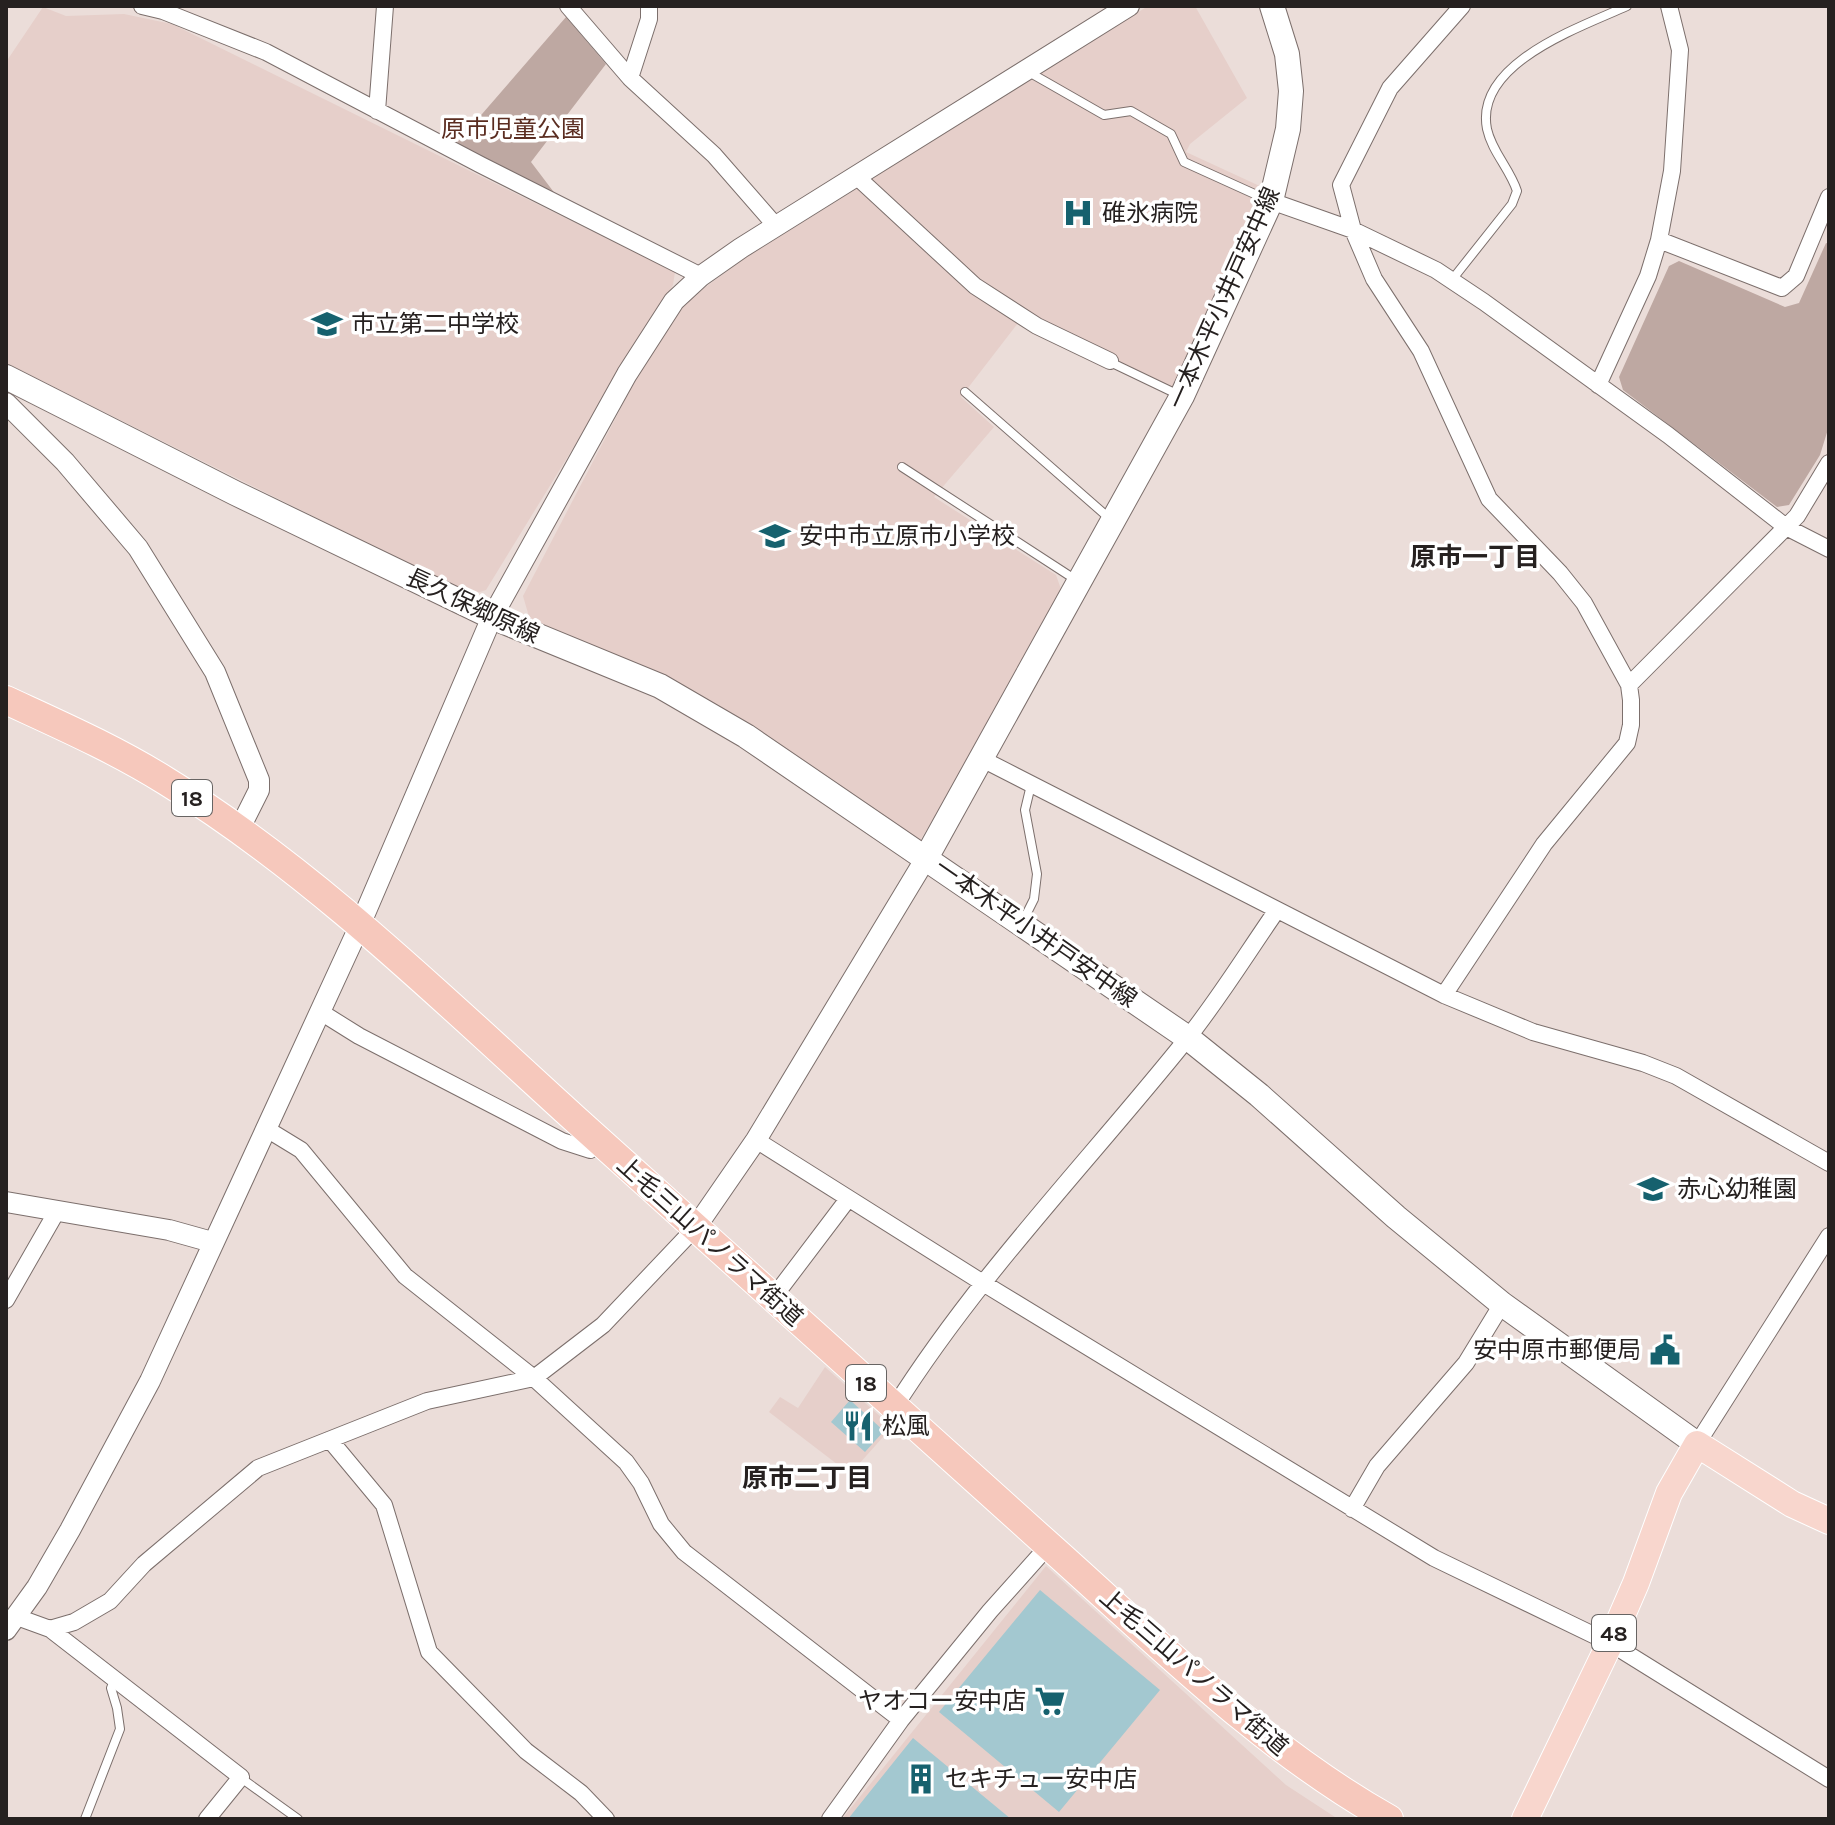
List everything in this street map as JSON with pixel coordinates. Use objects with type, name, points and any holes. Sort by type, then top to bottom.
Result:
[{"type":"highway","name":"上毛三山パノラマ街道","points":[[6,700],[111,749],[168,782],[239,830],[360,925],[1217,1696],[1287,1753],[1389,1819]]},
{"type":"main road","name":"一本木平小井戸安中線","points":[[1272,6],[1287,54],[1291,91],[1288,129],[1271,201],[1182,396],[926,858],[1188,1038],[1259,1095],[1396,1217],[1502,1304],[1697,1444]]},
{"type":"main road","name":"長久保郷原線","points":[[6,377],[235,493],[492,617],[660,686],[746,736],[926,858]]},
{"type":"main road","points":[[1697,1444],[1792,1504],[1829,1521]]},
{"type":"main road","name":"48","points":[[1525,1819],[1610,1643],[1669,1493],[1697,1444]]},
{"type":"street","points":[[142,6],[163,11],[266,52],[701,276]]},
{"type":"street","points":[[377,111],[385,6]]},
{"type":"street","points":[[568,6],[630,78],[714,155],[776,226]]},
{"type":"street","points":[[630,78],[649,19],[649,6]]},
{"type":"street","points":[[926,858],[756,1140],[696,1227],[603,1325],[534,1378],[427,1401],[258,1468],[144,1564],[110,1601],[74,1622],[50,1629],[10,1622],[101,1474],[150,1381],[360,925],[492,617],[627,374],[674,301],[701,276],[776,226],[1129,6]]},
{"type":"street","points":[[1444,995],[1544,844],[1627,743],[1631,725],[1629,685],[1584,603],[1560,573],[1489,499],[1421,351],[1374,279],[1353,230],[1341,185],[1390,88],[1462,6]]},
{"type":"street","points":[[1598,385],[1648,276],[1659,240],[1672,171],[1680,50],[1669,6]]},
{"type":"street","points":[[856,176],[975,286],[1037,326],[1110,361]]},
{"type":"street","points":[[1659,240],[1782,288],[1796,276],[1829,197]]},
{"type":"street","points":[[1271,201],[1353,230],[1451,281],[1668,435],[1786,527],[1829,549]]},
{"type":"street","points":[[6,403],[65,462],[138,548],[215,672],[259,780],[259,790],[239,830]]},
{"type":"street","points":[[1629,685],[1797,516],[1829,463]]},
{"type":"street","points":[[982,759],[1444,995],[1533,1032],[1643,1063],[1676,1076],[1829,1163]]},
{"type":"street","points":[[894,1408],[926,1356],[983,1283],[1188,1038],[1277,910]]},
{"type":"street","points":[[319,1011],[359,1036],[562,1141],[590,1150],[598,1139]]},
{"type":"street","points":[[265,1128],[301,1150],[405,1276],[534,1378],[626,1462],[641,1483],[661,1524],[684,1552],[901,1720]]},
{"type":"street","points":[[756,1140],[983,1283],[1434,1558],[1610,1643],[1829,1779]]},
{"type":"street","points":[[773,1298],[848,1199]]},
{"type":"street","points":[[6,1202],[169,1230],[212,1242]]},
{"type":"street","points":[[6,1300],[57,1211]]},
{"type":"street","points":[[1697,1444],[1829,1236]]},
{"type":"street","points":[[1352,1509],[1377,1466],[1466,1363],[1502,1304]]},
{"type":"street","points":[[330,1440],[384,1505],[429,1652],[526,1751],[581,1793],[606,1819]]},
{"type":"street","points":[[830,1819],[901,1720],[990,1611],[1049,1545]]},
{"type":"street","points":[[50,1629],[241,1777],[207,1819]]},
{"type":"lane","points":[[1451,281],[1512,204],[1517,191],[1487,129],[1488,105],[1496,83],[1542,45],[1627,6]]},
{"type":"lane","points":[[1029,68],[1034,75],[1104,115],[1131,111],[1171,134],[1184,162],[1271,201]]},
{"type":"lane","points":[[1110,361],[1182,396]]},
{"type":"lane","points":[[965,392],[1113,522]]},
{"type":"lane","points":[[902,467],[1080,582]]},
{"type":"lane","points":[[1022,924],[1034,899],[1037,874],[1025,810],[1032,784]]},
{"type":"lane","points":[[85,1819],[120,1729],[111,1688],[115,1678]]},
{"type":"lane","points":[[241,1777],[298,1819]]},
{"type":"shaded area","name":"碓氷病院","points":[[1148,6],[1195,6],[1247,98],[1190,144],[1186,152],[1264,188],[1174,389],[1040,322],[978,281],[868,181]]},
{"type":"shaded area","name":"市立第二中学校","points":[[43,7],[66,16],[124,14],[172,24],[675,272],[673,285],[486,590],[471,595],[6,363],[6,62]]},
{"type":"shaded area","name":"安中市立原市小学校","points":[[858,188],[1018,323],[961,397],[994,427],[934,497],[1056,575],[1062,592],[974,753],[919,842],[530,620],[523,596],[636,379],[680,306],[746,257]]},
{"type":"shaded area","points":[[825,1367],[892,1427],[850,1474],[769,1412],[780,1397],[798,1408]]},
{"type":"shaded area","points":[[1046,1566],[1286,1785],[1338,1819],[842,1819]]},
{"type":"green space","name":"原市児童公園","points":[[566,17],[606,64],[531,162],[556,195],[456,144]]},
{"type":"green space","points":[[1826,243],[1829,244],[1829,426],[1820,455],[1789,505],[1777,507],[1623,390],[1619,377],[1669,266],[1679,261],[1785,307],[1799,303]]},
{"type":"building","name":"松風","points":[[850,1400],[884,1431],[865,1452],[831,1422]]},
{"type":"building","name":"ヤオコー安中店","points":[[1040,1590],[1160,1690],[1059,1812],[939,1712]]},
{"type":"building","name":"セキチュー安中店","points":[[913,1738],[1011,1819],[848,1819]]},
{"type":"place","name":"碓氷病院","points":[[1078,213]]},
{"type":"place","name":"市立第二中学校","points":[[327,324]]},
{"type":"place","name":"安中市立原市小学校","points":[[775,536]]},
{"type":"place","name":"赤心幼稚園","points":[[1653,1189]]},
{"type":"place","name":"安中原市郵便局","points":[[1665,1350]]},
{"type":"place","name":"松風","points":[[858,1426]]},
{"type":"place","name":"ヤオコー安中店","points":[[1050,1701]]},
{"type":"place","name":"セキチュー安中店","points":[[921,1779]]},
{"type":"district","name":"原市一丁目","points":[[1475,557]]},
{"type":"district","name":"原市二丁目","points":[[807,1478]]}]
